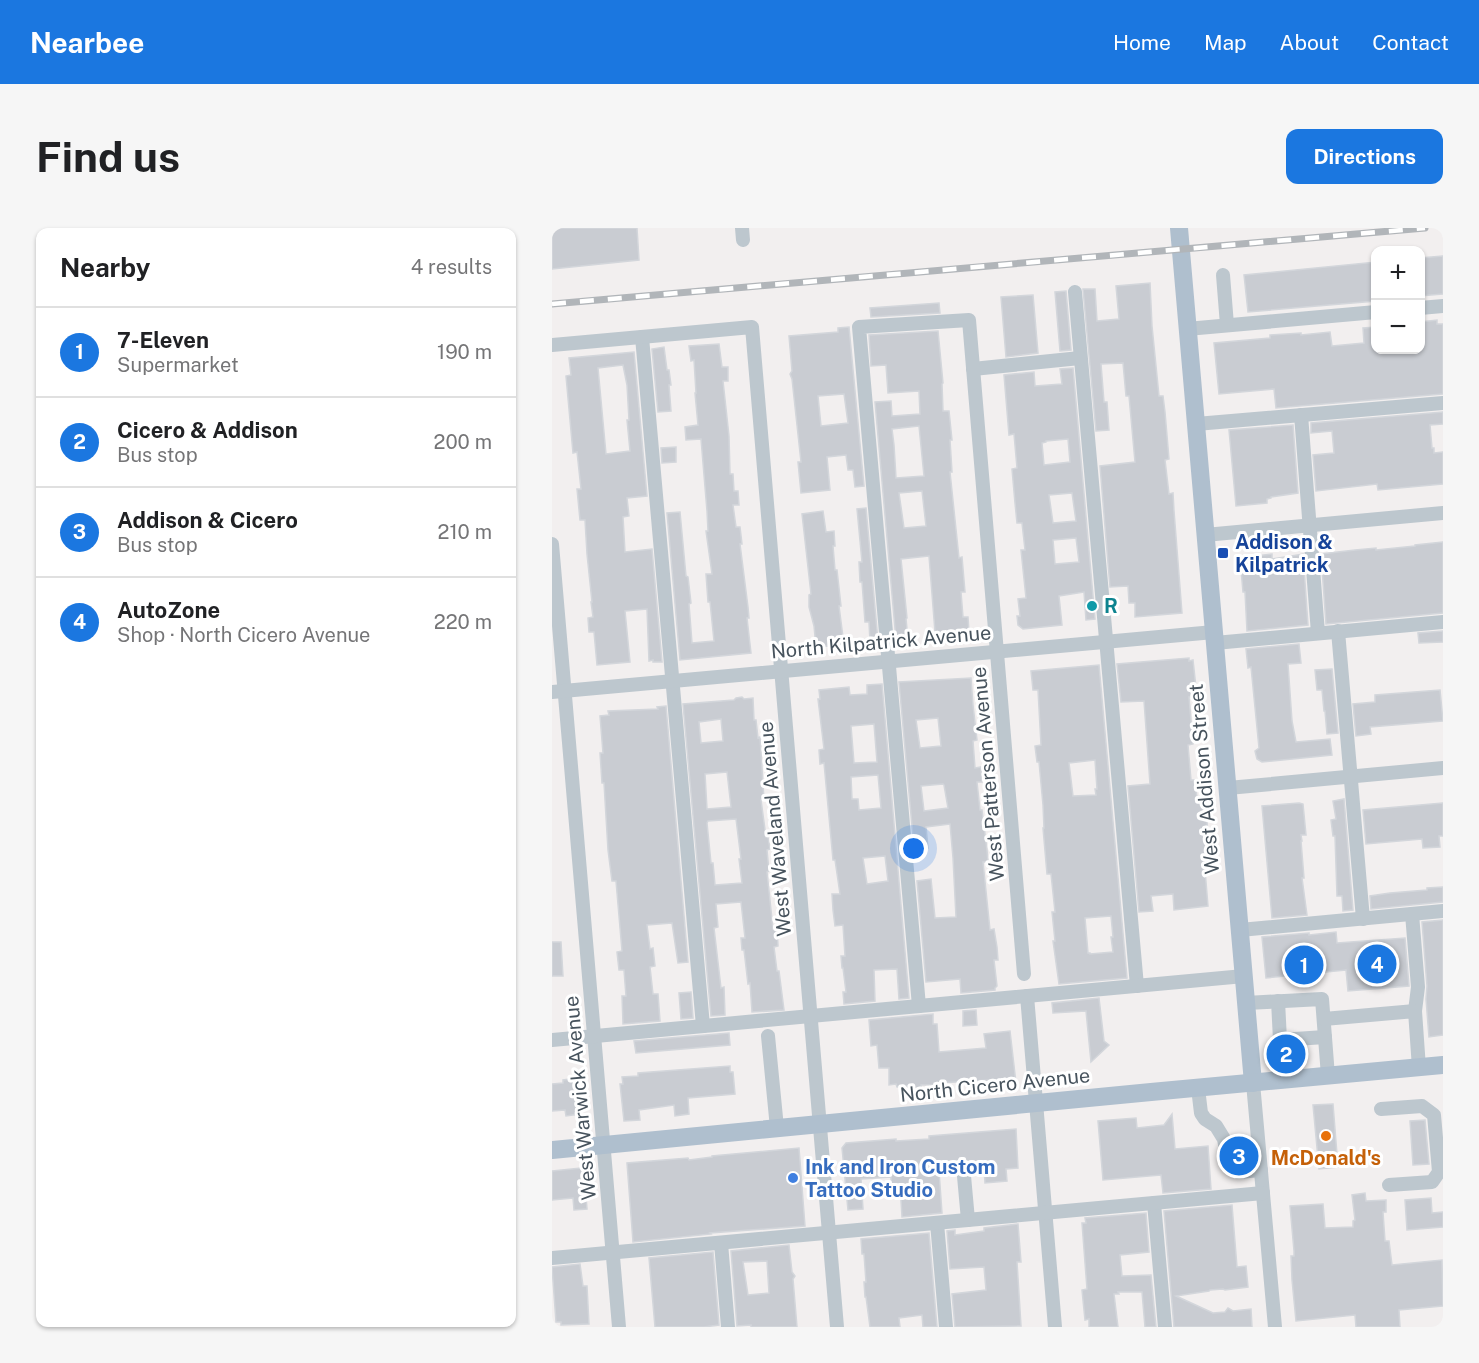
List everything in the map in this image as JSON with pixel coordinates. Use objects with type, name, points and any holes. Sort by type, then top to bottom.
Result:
[{"type":"main road","name":"West Addison Street","points":[[1179,228],[1253,1083]]},
{"type":"main road","name":"North Cicero Avenue","points":[[552,1150],[1443,1065]]},
{"type":"street","points":[[1223,274],[1227,325]]},
{"type":"street","points":[[1075,292],[1137,986]]},
{"type":"street","points":[[1425,308],[1443,306]]},
{"type":"street","points":[[1187,328],[1371,312]]},
{"type":"street","name":"West Patterson Avenue","points":[[888,661],[859,327],[969,320],[1024,974]]},
{"type":"street","name":"West Waveland Avenue","points":[[642,338],[752,327],[837,1327]]},
{"type":"street","points":[[552,345],[642,338],[703,1026]]},
{"type":"street","points":[[973,369],[1080,358]]},
{"type":"street","points":[[1196,424],[1443,403]]},
{"type":"street","points":[[1301,415],[1318,633]]},
{"type":"street","points":[[1205,535],[1443,513]]},
{"type":"street","name":"West Warwick Avenue","points":[[552,544],[558,691],[594,1036],[619,1327]]},
{"type":"street","name":"North Kilpatrick Avenue","points":[[558,691],[1106,641],[1318,633],[1443,622]]},
{"type":"street","points":[[1338,631],[1363,918]]},
{"type":"street","points":[[888,661],[919,1006]]},
{"type":"street","points":[[1228,788],[1443,768]]},
{"type":"street","points":[[1240,930],[1443,911]]},
{"type":"street","points":[[1412,914],[1418,987],[1415,1011],[1419,1068]]},
{"type":"street","points":[[552,1040],[1244,976]]},
{"type":"street","points":[[1027,996],[1055,1327]]},
{"type":"street","points":[[1246,1003],[1322,999],[1328,1076]]},
{"type":"street","points":[[1278,1001],[1280,1040],[1325,1037]]},
{"type":"street","points":[[1324,1019],[1415,1011]]},
{"type":"street","points":[[768,1036],[777,1128]]},
{"type":"street","name":"West Addison Street","points":[[1253,1083],[1275,1327]]},
{"type":"street","points":[[1198,1088],[1201,1113],[1205,1119],[1216,1126],[1224,1139],[1229,1166],[1238,1172],[1261,1170]]},
{"type":"street","points":[[1382,1109],[1422,1106],[1434,1115],[1439,1172],[1432,1182],[1389,1185]]},
{"type":"street","points":[[964,1176],[968,1220]]},
{"type":"street","points":[[552,1258],[1263,1193]]},
{"type":"street","points":[[1154,1203],[1165,1327]]},
{"type":"street","points":[[937,1223],[946,1327]]},
{"type":"street","points":[[721,1243],[729,1327]]},
{"type":"building","points":[[552,228],[637,228],[639,260],[552,269]]},
{"type":"building","points":[[1443,256],[1443,294],[1425,296],[1425,258]]},
{"type":"building","points":[[1371,262],[1371,301],[1248,312],[1244,275]]},
{"type":"building","points":[[1150,283],[1159,396],[1163,396],[1169,459],[1165,460],[1169,494],[1173,493],[1182,613],[1135,617],[1135,603],[1129,603],[1128,586],[1110,587],[1100,466],[1135,462],[1129,396],[1126,396],[1123,363],[1101,364],[1109,430],[1096,431],[1083,289],[1095,289],[1097,321],[1119,319],[1116,286]]},
{"type":"building","points":[[1066,291],[1071,350],[1060,351],[1055,292]]},
{"type":"building","points":[[1033,295],[1038,353],[1006,357],[1001,297]]},
{"type":"building","points":[[939,303],[940,313],[871,317],[870,308]]},
{"type":"building","points":[[1437,320],[1437,324],[1443,324],[1443,394],[1276,408],[1274,389],[1219,394],[1214,343],[1270,338],[1270,335],[1330,332],[1332,346],[1364,343],[1363,328],[1371,327],[1371,354],[1425,354],[1425,321]]},
{"type":"building","points":[[849,327],[864,486],[855,487],[853,470],[848,470],[846,455],[827,457],[830,490],[801,493],[798,462],[801,462],[790,374],[792,371],[789,336],[838,332],[838,328]],"holes":[[[844,394],[848,423],[821,426],[818,396]]]},
{"type":"building","points":[[938,331],[943,411],[949,411],[952,440],[950,440],[952,472],[950,472],[959,558],[962,557],[965,592],[961,592],[963,617],[968,617],[969,632],[940,634],[940,632],[935,632],[929,556],[901,559],[908,639],[896,640],[875,402],[891,401],[892,416],[920,414],[919,391],[888,393],[886,365],[871,366],[869,335]],"holes":[[[919,426],[924,476],[896,478],[892,429]],[[922,491],[926,526],[904,528],[899,493]]]},
{"type":"building","points":[[719,344],[722,367],[728,367],[728,381],[723,381],[729,436],[730,474],[733,474],[734,491],[738,491],[739,505],[733,505],[736,527],[740,527],[751,653],[680,660],[667,513],[680,512],[691,603],[689,604],[692,643],[714,641],[706,574],[712,574],[706,531],[708,531],[707,511],[701,439],[686,440],[685,427],[698,425],[694,360],[691,361],[689,346]]},
{"type":"building","points":[[664,347],[671,385],[669,385],[671,411],[658,412],[652,349]]},
{"type":"building","points":[[634,352],[647,496],[627,498],[629,516],[623,517],[625,552],[652,549],[662,662],[649,661],[647,609],[625,611],[630,662],[597,665],[594,632],[589,632],[588,618],[593,617],[592,602],[585,520],[580,520],[577,489],[581,489],[577,452],[573,453],[566,376],[571,375],[569,358]],"holes":[[[623,365],[627,385],[630,451],[606,454],[598,368]]]},
{"type":"building","points":[[1073,368],[1095,619],[1086,620],[1084,592],[1059,596],[1062,625],[1023,629],[1018,625],[1017,616],[1020,616],[1018,599],[1026,598],[1021,550],[1025,550],[1022,523],[1017,523],[1012,469],[1017,468],[1014,434],[1009,435],[1004,375],[1034,372],[1035,386],[1062,384],[1060,369]],"holes":[[[1068,439],[1070,462],[1044,465],[1042,443]],[[1072,493],[1076,521],[1053,523],[1049,495]],[[1076,538],[1079,562],[1055,564],[1053,540]]]},
{"type":"building","points":[[1443,412],[1443,424],[1430,425],[1434,453],[1443,452],[1443,484],[1378,490],[1377,484],[1316,491],[1313,455],[1334,453],[1332,431],[1311,433],[1311,423]]},
{"type":"building","points":[[1293,425],[1298,493],[1271,497],[1267,499],[1267,503],[1236,506],[1229,430]]},
{"type":"building","points":[[676,447],[676,462],[662,463],[661,448]]},
{"type":"building","points":[[866,508],[878,641],[870,642],[869,622],[865,622],[862,582],[860,582],[859,562],[862,562],[857,509]]},
{"type":"building","points":[[823,511],[826,532],[834,531],[835,570],[837,570],[844,645],[816,647],[809,607],[809,595],[811,594],[802,514]]},
{"type":"building","points":[[1443,542],[1443,613],[1326,624],[1321,554]]},
{"type":"building","points":[[1272,554],[1272,559],[1303,554],[1308,625],[1247,631],[1240,558]]},
{"type":"building","points":[[1443,631],[1443,642],[1419,643],[1418,633]]},
{"type":"building","points":[[1299,644],[1301,663],[1288,664],[1292,721],[1296,742],[1330,739],[1332,755],[1262,762],[1257,759],[1255,751],[1259,748],[1251,667],[1248,668],[1246,649]]},
{"type":"building","points":[[1189,658],[1189,661],[1193,660],[1197,697],[1189,697],[1193,744],[1188,745],[1191,780],[1195,780],[1197,798],[1205,797],[1211,870],[1205,870],[1208,906],[1174,910],[1173,894],[1151,896],[1153,911],[1139,912],[1128,786],[1150,784],[1144,701],[1121,702],[1117,664]]},
{"type":"building","points":[[1099,665],[1127,978],[1059,984],[1053,941],[1055,941],[1052,912],[1055,912],[1051,874],[1047,874],[1039,762],[1037,762],[1035,746],[1041,745],[1038,690],[1033,690],[1031,671]],"holes":[[[1095,760],[1096,795],[1073,796],[1069,763]],[[1111,916],[1113,952],[1088,953],[1085,918]]]},
{"type":"building","points":[[1332,669],[1338,733],[1327,734],[1322,690],[1317,690],[1315,670]]},
{"type":"building","points":[[971,678],[977,740],[973,741],[975,768],[981,767],[982,782],[977,782],[988,862],[983,862],[990,930],[994,929],[998,960],[994,960],[997,986],[995,990],[961,993],[960,979],[926,982],[917,881],[931,879],[935,918],[956,917],[950,824],[926,827],[928,848],[914,848],[899,682]],"holes":[[[938,718],[941,746],[920,748],[916,720]],[[943,784],[948,808],[924,811],[921,786]]]},
{"type":"building","points":[[882,684],[909,998],[899,999],[897,969],[874,970],[875,1001],[844,1004],[843,992],[846,992],[841,956],[845,956],[843,925],[835,926],[833,910],[832,894],[840,894],[835,860],[833,860],[824,763],[820,764],[819,750],[824,749],[818,699],[820,699],[819,690],[849,687],[850,695],[867,694],[867,685]],"holes":[[[874,724],[877,762],[854,763],[851,726]],[[878,775],[881,808],[859,810],[858,799],[852,799],[851,777]],[[885,856],[888,881],[867,884],[863,858]]]},
{"type":"building","points":[[1440,690],[1443,721],[1370,727],[1371,734],[1356,736],[1353,704],[1375,702],[1375,695]]},
{"type":"building","points":[[753,698],[754,720],[756,720],[758,738],[760,737],[764,800],[761,800],[770,849],[767,850],[769,871],[767,872],[773,929],[777,929],[778,946],[774,947],[784,1010],[752,1012],[750,983],[748,984],[744,950],[742,950],[741,938],[745,938],[741,902],[716,904],[718,927],[714,928],[721,988],[724,987],[725,1015],[711,1016],[683,704]],"holes":[[[721,719],[723,741],[701,743],[699,722]],[[727,772],[731,807],[707,809],[705,774]],[[736,819],[742,883],[715,885],[708,821]]]},
{"type":"building","points":[[666,706],[688,962],[678,963],[672,923],[647,925],[655,966],[650,967],[653,994],[658,994],[660,1021],[623,1024],[622,996],[626,996],[624,970],[619,970],[617,952],[622,951],[616,881],[612,881],[608,850],[600,753],[603,753],[600,716],[609,715],[608,711],[658,709],[657,707]]},
{"type":"building","points":[[1344,799],[1353,910],[1343,911],[1342,896],[1337,896],[1335,836],[1333,836],[1331,820],[1336,819],[1333,801]]},
{"type":"building","points":[[1443,803],[1443,836],[1439,836],[1440,847],[1423,848],[1422,839],[1366,844],[1363,810]]},
{"type":"building","points":[[1303,804],[1306,835],[1301,835],[1301,841],[1304,878],[1302,878],[1307,915],[1272,918],[1262,806]]},
{"type":"building","points":[[1443,887],[1443,902],[1371,909],[1370,896]]},
{"type":"building","points":[[1443,920],[1443,1035],[1429,1037],[1422,922]]},
{"type":"building","points":[[1336,932],[1337,943],[1405,938],[1409,986],[1348,991],[1346,970],[1266,978],[1262,937]]},
{"type":"building","points":[[552,942],[561,942],[563,976],[552,976]]},
{"type":"building","points":[[691,992],[693,1018],[681,1019],[679,993]]},
{"type":"building","points":[[1099,998],[1104,1041],[1109,1045],[1091,1062],[1086,1011],[1053,1013],[1052,1003]]},
{"type":"building","points":[[976,1010],[977,1025],[963,1026],[963,1011]]},
{"type":"building","points":[[933,1014],[933,1024],[937,1024],[939,1052],[986,1048],[984,1034],[1010,1031],[1016,1083],[990,1086],[990,1080],[939,1083],[939,1085],[921,1085],[922,1093],[908,1094],[908,1086],[889,1085],[889,1068],[879,1068],[877,1045],[871,1046],[869,1020]]},
{"type":"building","points":[[729,1033],[730,1045],[636,1053],[634,1041]]},
{"type":"building","points":[[730,1066],[730,1072],[733,1072],[735,1094],[688,1098],[689,1114],[675,1116],[674,1105],[639,1110],[640,1120],[624,1121],[620,1084],[623,1084],[622,1077],[638,1076],[638,1073]]},
{"type":"building","points":[[577,1078],[580,1114],[566,1116],[565,1110],[552,1111],[552,1084]]},
{"type":"building","name":"McDonald's","points":[[1333,1104],[1338,1167],[1319,1169],[1313,1105]]},
{"type":"building","points":[[1172,1114],[1175,1149],[1208,1146],[1211,1189],[1163,1193],[1161,1175],[1103,1180],[1098,1121],[1136,1118],[1137,1128],[1164,1125]]},
{"type":"building","points":[[1425,1120],[1429,1164],[1413,1165],[1410,1121]]},
{"type":"building","points":[[1016,1129],[1018,1168],[1006,1169],[1007,1181],[985,1183],[984,1168],[964,1167],[958,1170],[939,1171],[942,1213],[902,1217],[900,1184],[891,1185],[891,1177],[861,1179],[863,1209],[848,1210],[842,1148],[846,1143],[929,1139],[929,1136]]},
{"type":"building","points":[[799,1148],[805,1226],[710,1233],[633,1242],[627,1163],[688,1158],[689,1160]]},
{"type":"building","points":[[581,1168],[584,1171],[587,1209],[574,1210],[573,1198],[552,1200],[552,1171]]},
{"type":"building","points":[[1365,1193],[1366,1201],[1386,1200],[1386,1212],[1383,1212],[1385,1241],[1389,1241],[1392,1265],[1442,1260],[1443,1306],[1399,1310],[1400,1327],[1356,1327],[1355,1315],[1296,1321],[1292,1280],[1291,1256],[1294,1256],[1294,1251],[1290,1206],[1323,1204],[1325,1228],[1353,1227],[1355,1220],[1352,1195]]},
{"type":"building","points":[[1431,1198],[1432,1213],[1443,1212],[1443,1227],[1407,1230],[1405,1200]]},
{"type":"building","points":[[1232,1205],[1237,1267],[1246,1266],[1248,1287],[1176,1296],[1213,1313],[1225,1312],[1228,1308],[1233,1311],[1251,1309],[1252,1327],[1174,1327],[1164,1211]]},
{"type":"building","points":[[1146,1213],[1149,1252],[1120,1255],[1122,1276],[1151,1275],[1156,1327],[1145,1327],[1142,1292],[1118,1292],[1119,1294],[1114,1294],[1118,1327],[1089,1327],[1089,1319],[1085,1320],[1082,1290],[1087,1289],[1082,1223],[1086,1223],[1085,1218]]},
{"type":"building","points":[[1018,1224],[1021,1262],[1017,1262],[1021,1326],[955,1327],[952,1294],[986,1290],[984,1267],[950,1269],[947,1231],[955,1230],[955,1235],[984,1231],[984,1228]]},
{"type":"building","points":[[929,1233],[937,1327],[923,1327],[922,1315],[899,1318],[900,1327],[870,1327],[865,1297],[864,1282],[866,1282],[861,1239]]},
{"type":"building","points":[[789,1245],[792,1272],[795,1276],[793,1279],[797,1327],[737,1326],[731,1251]],"holes":[[[767,1261],[769,1293],[748,1295],[743,1262]]]},
{"type":"building","points":[[713,1252],[719,1325],[655,1327],[649,1258]]},
{"type":"building","points":[[580,1264],[583,1286],[587,1286],[589,1324],[561,1325],[561,1322],[556,1322],[552,1267]]},
{"type":"railway","points":[[552,304],[1425,228]]},
{"type":"place","name":"Addison & Kilpatrick","points":[[1223,553]]},
{"type":"place","name":"R","points":[[1092,606]]},
{"type":"place","name":"AutoZone","points":[[1377,964]]},
{"type":"place","name":"7-Eleven","points":[[1304,965]]},
{"type":"place","name":"Cicero & Addison","points":[[1286,1054]]},
{"type":"place","name":"McDonald's","points":[[1326,1136]]},
{"type":"place","name":"Addison & Cicero","points":[[1239,1156]]},
{"type":"place","name":"Ink and Iron Custom Tattoo Studio","points":[[793,1178]]}]
